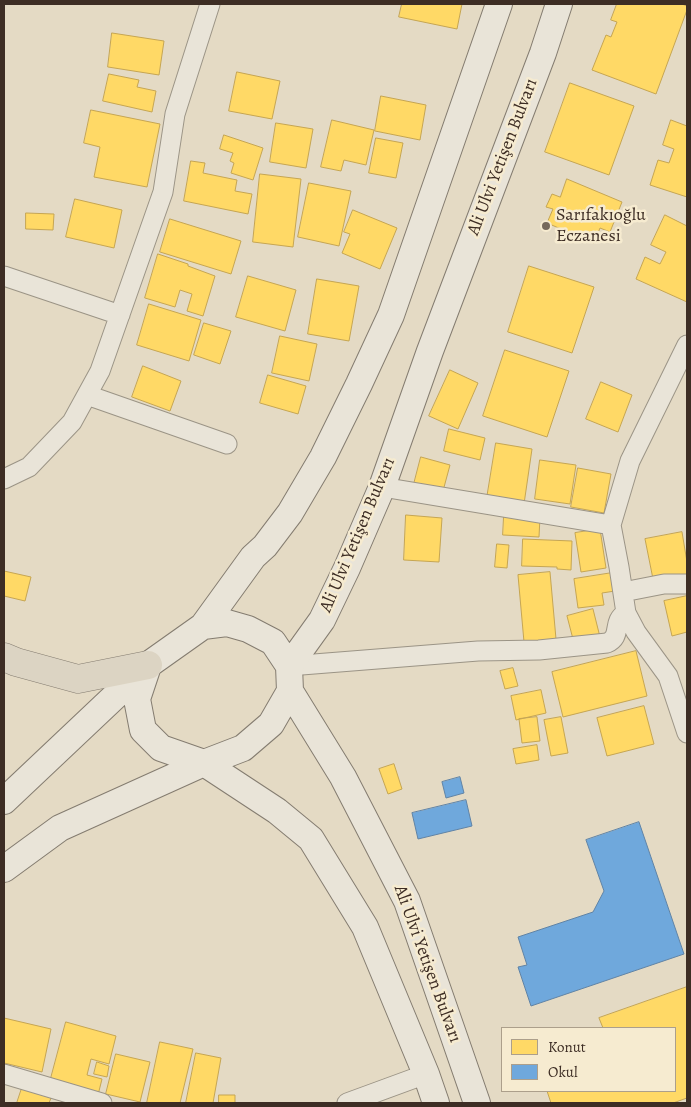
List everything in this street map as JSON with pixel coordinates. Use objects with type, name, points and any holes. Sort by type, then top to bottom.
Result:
[{"type":"main road","points":[[4,801],[148,665],[203,626],[253,557],[266,546],[290,513],[323,457],[390,315],[499,4]]},
{"type":"main road","name":"Ali Ulvi Yetişen Bulvarı","points":[[477,1103],[407,900],[344,777],[290,678],[322,620],[382,487],[430,350],[543,53],[559,4]]},
{"type":"main road","points":[[4,869],[60,828],[204,763],[243,748],[271,724],[290,678],[273,642],[248,630],[227,624],[203,626]]},
{"type":"main road","points":[[4,657],[78,679],[148,665]]},
{"type":"main road","points":[[148,665],[137,699],[143,730],[161,748],[204,763],[277,811],[311,839],[365,927],[426,1074],[436,1103]]},
{"type":"street","points":[[4,479],[29,467],[72,422],[100,372],[163,192],[175,114],[210,4]]},
{"type":"street","points":[[4,276],[120,315]]},
{"type":"street","points":[[687,346],[630,461],[611,525],[624,592],[626,613],[636,632],[668,676],[687,691]]},
{"type":"street","points":[[87,395],[227,444]]},
{"type":"street","points":[[382,487],[611,525]]},
{"type":"street","points":[[624,592],[664,584],[687,584]]},
{"type":"street","points":[[290,678],[478,651],[539,650],[607,643],[616,637],[618,623],[621,616],[626,613]]},
{"type":"street","points":[[668,676],[687,734]]},
{"type":"street","points":[[4,1074],[102,1103]]},
{"type":"street","points":[[347,1103],[426,1074]]},
{"type":"building: Konut","points":[[402,4],[462,4],[457,29],[399,17]]},
{"type":"building: Konut","points":[[617,4],[682,4],[687,6],[656,94],[592,70],[606,35],[611,37],[617,22],[611,20]]},
{"type":"building: Konut","points":[[112,33],[164,41],[159,75],[108,67]]},
{"type":"building: Konut","points":[[237,72],[280,81],[272,119],[229,111]]},
{"type":"building: Konut","points":[[109,74],[139,80],[137,87],[156,91],[152,112],[103,101]]},
{"type":"building: Konut","points":[[570,83],[634,106],[609,175],[545,152]]},
{"type":"building: Konut","points":[[381,96],[426,105],[420,140],[375,131]]},
{"type":"building: Konut","points":[[91,110],[160,124],[147,187],[94,177],[100,147],[84,143]]},
{"type":"building: Konut","points":[[332,120],[374,130],[366,165],[344,160],[341,171],[321,167]]},
{"type":"building: Konut","points":[[671,120],[687,126],[687,197],[650,185],[658,160],[669,163],[674,149],[663,145]]},
{"type":"building: Konut","points":[[276,123],[313,129],[306,168],[270,162]]},
{"type":"building: Konut","points":[[224,135],[263,148],[253,180],[231,173],[234,163],[230,161],[233,153],[220,149]]},
{"type":"building: Konut","points":[[376,138],[403,143],[396,178],[369,173]]},
{"type":"building: Konut","points":[[191,161],[205,163],[203,173],[237,180],[235,191],[252,194],[248,214],[184,201]]},
{"type":"building: Konut","points":[[260,174],[301,179],[293,247],[253,242]]},
{"type":"building: Konut","points":[[567,179],[622,202],[610,232],[600,228],[594,243],[547,223],[553,209],[546,207],[552,194],[560,197]]},
{"type":"building: Konut","points":[[309,183],[351,191],[339,246],[298,237]]},
{"type":"building: Konut","points":[[75,199],[122,210],[114,248],[66,237]]},
{"type":"building: Konut","points":[[353,210],[397,228],[380,269],[342,253],[350,234],[344,232]]},
{"type":"building: Konut","points":[[26,213],[54,214],[53,230],[26,229]]},
{"type":"building: Konut","points":[[665,215],[687,226],[687,302],[636,279],[645,257],[660,264],[666,252],[651,245]]},
{"type":"building: Konut","points":[[170,219],[241,241],[231,274],[160,252]]},
{"type":"building: Konut","points":[[158,254],[215,276],[203,316],[187,311],[192,294],[180,290],[175,307],[145,298]]},
{"type":"building: Konut","points":[[529,266],[594,287],[572,353],[508,332]]},
{"type":"building: Konut","points":[[248,276],[296,290],[285,331],[236,317]]},
{"type":"building: Konut","points":[[317,279],[359,286],[349,341],[308,334]]},
{"type":"building: Konut","points":[[149,304],[201,320],[189,361],[137,345]]},
{"type":"building: Konut","points":[[204,323],[231,331],[220,364],[194,355]]},
{"type":"building: Konut","points":[[280,336],[317,344],[309,381],[272,373]]},
{"type":"building: Konut","points":[[505,350],[569,371],[547,437],[483,416]]},
{"type":"building: Konut","points":[[143,366],[181,381],[170,411],[132,397]]},
{"type":"building: Konut","points":[[450,370],[478,383],[458,429],[429,416]]},
{"type":"building: Konut","points":[[268,375],[306,386],[298,414],[260,403]]},
{"type":"building: Konut","points":[[601,382],[632,395],[618,432],[586,419]]},
{"type":"building: Konut","points":[[449,429],[485,438],[480,460],[444,451]]},
{"type":"building: Konut","points":[[496,443],[532,449],[524,504],[487,498]]},
{"type":"building: Konut","points":[[421,457],[450,465],[443,491],[414,484]]},
{"type":"building: Konut","points":[[540,460],[576,465],[570,504],[535,499]]},
{"type":"building: Konut","points":[[578,468],[611,474],[604,513],[571,507]]},
{"type":"building: Konut","points":[[406,515],[442,518],[439,562],[404,560]]},
{"type":"building: Konut","points":[[504,516],[540,517],[539,537],[503,535]]},
{"type":"building: Konut","points":[[600,529],[606,568],[581,572],[575,533]]},
{"type":"building: Konut","points":[[682,532],[687,562],[687,578],[654,584],[645,539]]},
{"type":"building: Konut","points":[[523,539],[572,541],[571,570],[557,569],[557,567],[522,566]]},
{"type":"building: Konut","points":[[497,544],[509,545],[507,568],[495,567]]},
{"type":"building: Konut","points":[[4,571],[31,577],[25,601],[4,596]]},
{"type":"building: Konut","points":[[550,572],[556,639],[524,642],[518,575]]},
{"type":"building: Konut","points":[[612,573],[615,591],[602,593],[604,605],[578,608],[574,579]]},
{"type":"building: Konut","points":[[687,596],[687,632],[672,636],[664,601]]},
{"type":"building: Konut","points":[[593,609],[600,637],[574,643],[567,616]]},
{"type":"building: Konut","points":[[636,651],[647,696],[563,717],[552,672]]},
{"type":"building: Konut","points":[[513,668],[518,686],[505,689],[500,671]]},
{"type":"building: Konut","points":[[541,690],[546,713],[516,720],[511,696]]},
{"type":"building: Konut","points":[[644,706],[654,744],[607,756],[597,718]]},
{"type":"building: Konut","points":[[537,717],[540,741],[522,743],[519,719]]},
{"type":"building: Konut","points":[[561,717],[568,753],[551,756],[544,720]]},
{"type":"building: Konut","points":[[537,745],[539,760],[516,764],[513,749]]},
{"type":"building: Konut","points":[[394,764],[402,789],[388,794],[379,769]]},
{"type":"building: Konut","points":[[687,987],[687,1098],[673,1103],[551,1103],[547,1092],[676,1092],[676,1027],[603,1027],[599,1018]]},
{"type":"building: Konut","points":[[4,1018],[51,1029],[42,1072],[4,1063]]},
{"type":"building: Konut","points":[[66,1022],[116,1036],[109,1064],[91,1059],[87,1075],[102,1079],[98,1095],[50,1082]]},
{"type":"building: Konut","points":[[160,1042],[193,1049],[180,1103],[147,1103]]},
{"type":"building: Konut","points":[[196,1053],[221,1058],[213,1103],[186,1103]]},
{"type":"building: Konut","points":[[116,1054],[150,1062],[140,1102],[106,1094]]},
{"type":"building: Konut","points":[[97,1062],[109,1066],[107,1077],[94,1074]]},
{"type":"building: Konut","points":[[22,1088],[51,1098],[49,1103],[17,1103]]},
{"type":"building: Konut","points":[[219,1095],[235,1095],[235,1103],[219,1103]]},
{"type":"building: Okul","points":[[460,777],[464,793],[446,798],[442,782]]},
{"type":"building: Okul","points":[[466,800],[472,826],[418,839],[412,813]]},
{"type":"building: Okul","points":[[639,822],[684,954],[531,1006],[518,967],[527,965],[518,937],[593,912],[604,891],[586,840]]},
{"type":"place","name":"Sarıfakıoğlu Eczanesi","points":[[546,226]]}]
